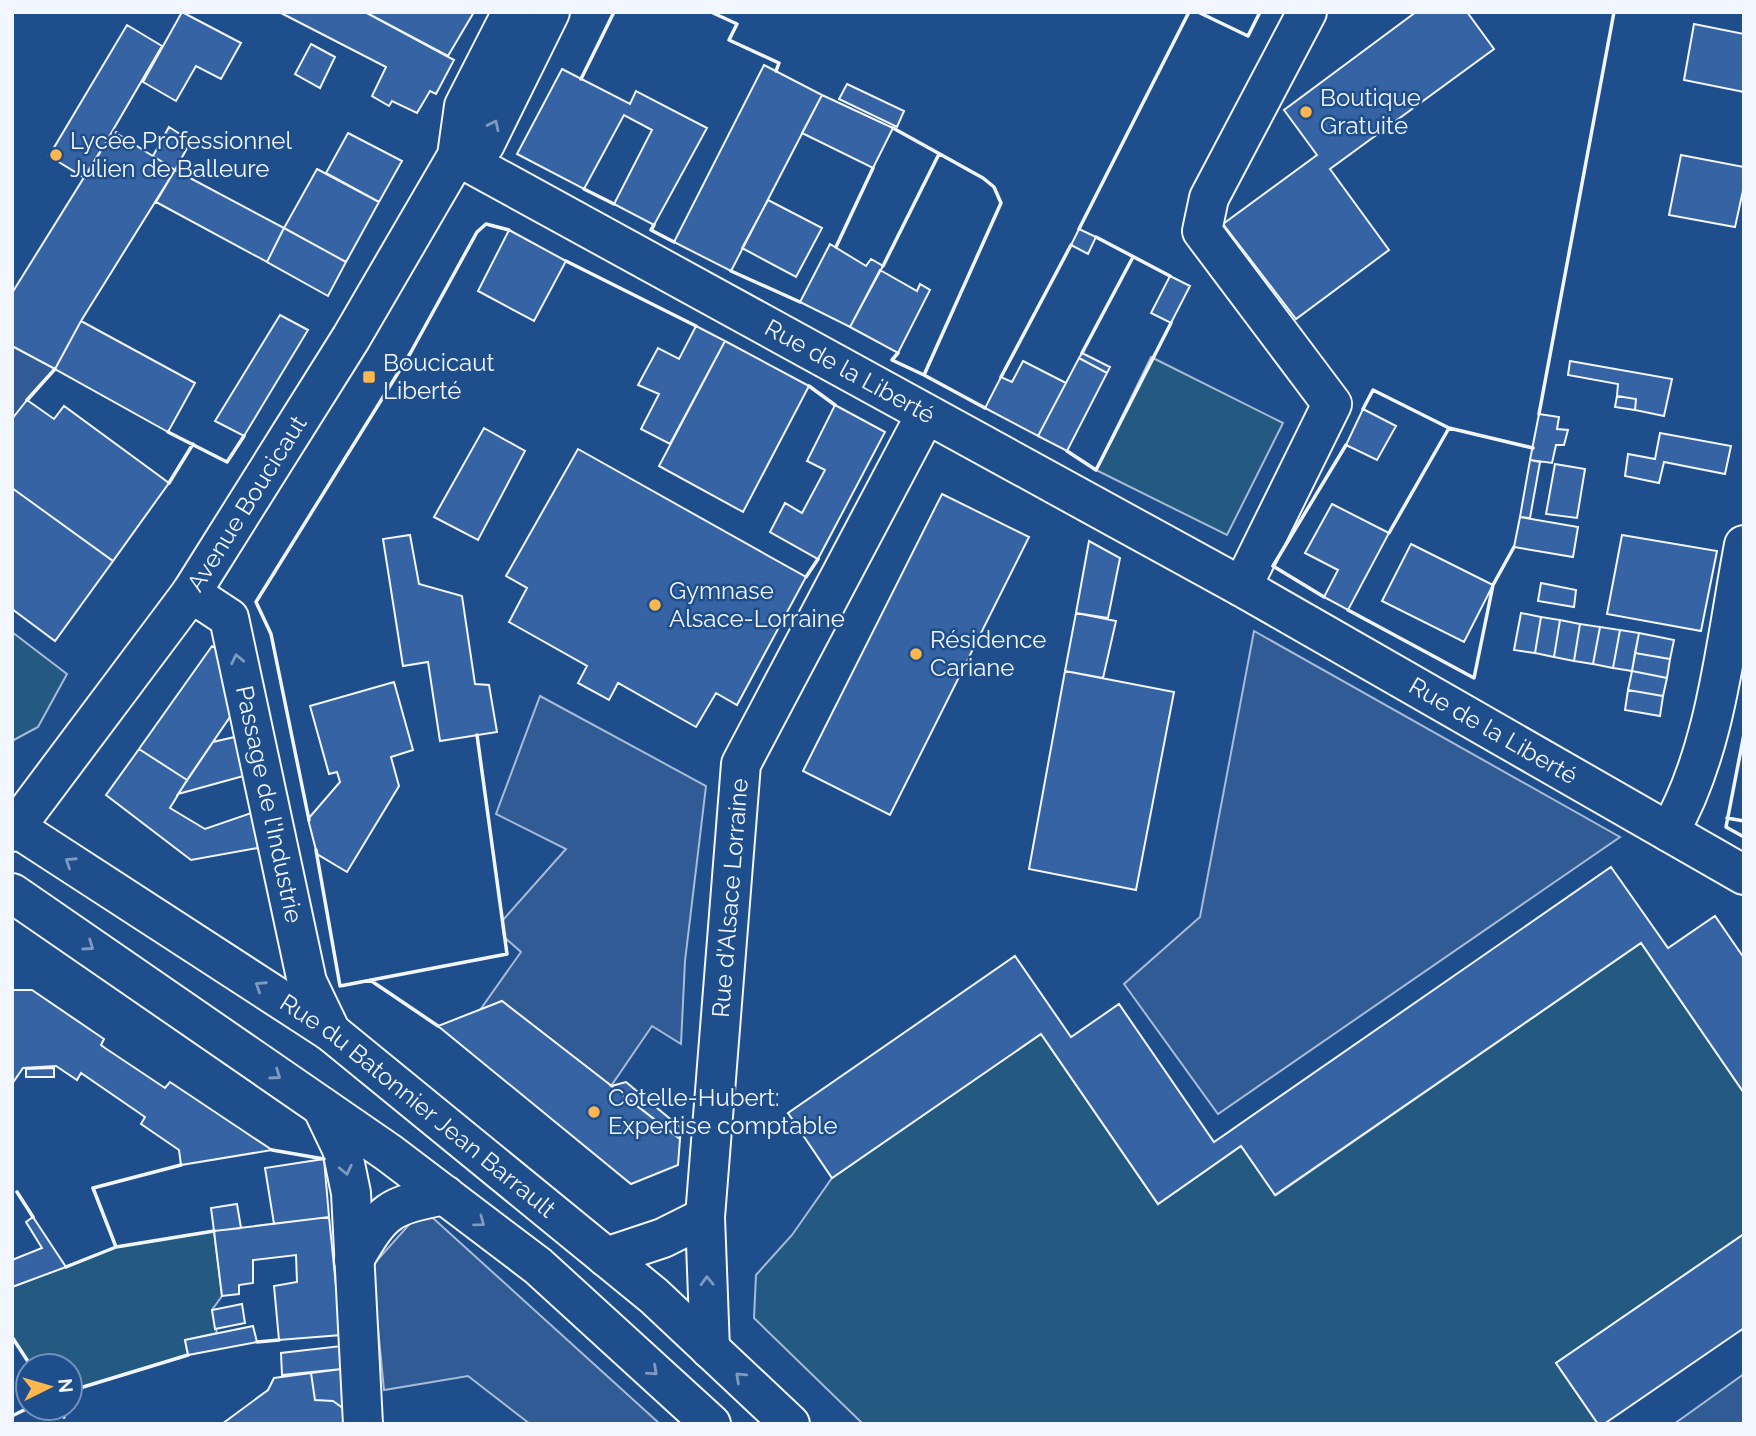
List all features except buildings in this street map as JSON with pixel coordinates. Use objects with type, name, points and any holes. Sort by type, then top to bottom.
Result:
[{"type":"street","name":"Avenue Boucicaut","points":[[13,828],[191,593],[351,338],[457,156],[464,106],[512,12]]},
{"type":"street","points":[[457,156],[485,144],[550,12]]},
{"type":"street","points":[[1242,587],[1332,404],[1202,231],[1209,198],[1307,12]]},
{"type":"street","name":"Rue de la Liberté","points":[[457,156],[1242,587],[1744,875]]},
{"type":"street","name":"Rue d'Alsace Lorraine","points":[[709,1349],[705,1217],[741,764],[926,414]]},
{"type":"street","points":[[1669,832],[1694,783],[1706,742],[1744,545]]},
{"type":"street","name":"Passage de l'Industrie","points":[[191,593],[229,618],[307,982],[331,1032]]},
{"type":"street","name":"Rue du Batonnier Jean Barrault","points":[[13,828],[331,1032],[606,1257],[790,1424]]},
{"type":"street","name":"Rue du Batonnier Jean Barrault","points":[[12,894],[445,1195],[538,1266],[711,1424]]},
{"type":"street","points":[[322,1107],[342,1149],[351,1193],[363,1424]]},
{"type":"street","points":[[354,1260],[375,1224],[401,1204],[445,1195]]},
{"type":"street","points":[[606,1257],[663,1238],[705,1217]]},
{"type":"shaded area","points":[[12,346],[55,369],[12,419]]},
{"type":"shaded area","points":[[1151,357],[1283,423],[1227,535],[1096,470]]},
{"type":"shaded area","points":[[1254,631],[1620,837],[1218,1114],[1124,984],[1200,917]]},
{"type":"shaded area","points":[[12,632],[67,674],[38,727],[12,741]]},
{"type":"shaded area","points":[[540,696],[706,786],[685,961],[681,1044],[652,1026],[611,1086],[502,1001],[480,1010],[521,952],[504,937],[502,921],[566,849],[496,814]]},
{"type":"shaded area","points":[[1641,943],[1744,1093],[1744,1234],[1556,1363],[1598,1424],[863,1424],[754,1318],[756,1275],[792,1235],[832,1178],[1041,1034],[1158,1204],[1241,1146],[1276,1195]]},
{"type":"shaded area","points":[[423,1209],[660,1424],[530,1424],[468,1376],[384,1390],[372,1266]]},
{"type":"shaded area","points":[[214,1231],[222,1296],[212,1310],[217,1333],[185,1340],[188,1355],[84,1387],[84,1352],[22,1352],[12,1337],[12,1287],[116,1247]]},
{"type":"shaded area","points":[[1744,1374],[1744,1424],[1674,1424]]},
{"type":"wall","points":[[581,79],[614,12]]},
{"type":"wall","points":[[711,12],[737,24],[729,40],[779,63],[776,71]]},
{"type":"wall","points":[[1079,229],[1189,12]]},
{"type":"wall","points":[[1198,12],[1248,36],[1260,12]]},
{"type":"wall","points":[[1539,414],[1614,12]]},
{"type":"wall","points":[[893,128],[983,178],[994,187],[1001,203],[924,375],[892,360],[898,353]]},
{"type":"wall","points":[[883,266],[939,154]]},
{"type":"wall","points":[[836,247],[873,168]]},
{"type":"wall","points":[[584,189],[614,204]]},
{"type":"wall","points":[[309,820],[271,634],[256,602],[411,352],[477,232],[486,224],[509,230]]},
{"type":"wall","points":[[654,225],[651,230],[674,242]]},
{"type":"wall","points":[[1096,237],[1170,276]]},
{"type":"wall","points":[[1001,377],[1071,245]]},
{"type":"wall","points":[[1082,353],[1133,257]]},
{"type":"wall","points":[[566,261],[696,326]]},
{"type":"wall","points":[[731,271],[800,302]]},
{"type":"wall","points":[[1067,451],[1096,470],[1171,323]]},
{"type":"wall","points":[[27,400],[55,369]]},
{"type":"wall","points":[[924,375],[985,408]]},
{"type":"wall","points":[[809,386],[835,405]]},
{"type":"wall","points":[[1363,409],[1373,390],[1449,428],[1533,448]]},
{"type":"wall","points":[[1389,533],[1449,428]]},
{"type":"wall","points":[[168,432],[227,462],[244,436]]},
{"type":"wall","points":[[169,483],[193,444]]},
{"type":"wall","points":[[1324,597],[1273,566],[1346,445]]},
{"type":"wall","points":[[1348,610],[1474,678],[1493,585],[1514,547]]},
{"type":"wall","points":[[806,577],[818,559]]},
{"type":"wall","points":[[1744,734],[1726,827],[1744,837]]},
{"type":"wall","points":[[316,850],[340,986],[507,954],[477,735]]},
{"type":"wall","points":[[1727,818],[1744,821]]},
{"type":"wall","points":[[370,980],[438,1026]]},
{"type":"wall","points":[[272,1150],[324,1159]]},
{"type":"wall","points":[[116,1247],[93,1188],[181,1165]]},
{"type":"wall","points":[[17,1192],[33,1217]]},
{"type":"wall","points":[[66,1267],[116,1247],[214,1231]]},
{"type":"wall","points":[[12,1337],[22,1352]]},
{"type":"wall","points":[[257,1342],[279,1340]]},
{"type":"wall","points":[[84,1387],[188,1355]]},
{"type":"place","name":"Boutique Gratuite","points":[[1306,112]]},
{"type":"place","name":"Lycée Professionnel Julien de Balleure","points":[[56,155]]},
{"type":"place","name":"Boucicaut Liberté","points":[[369,377]]},
{"type":"place","name":"Gymnase Alsace-Lorraine","points":[[655,605]]},
{"type":"place","name":"Résidence Cariane","points":[[916,654]]},
{"type":"place","name":"Cotelle-Hubert: Expertise comptable","points":[[594,1112]]}]
